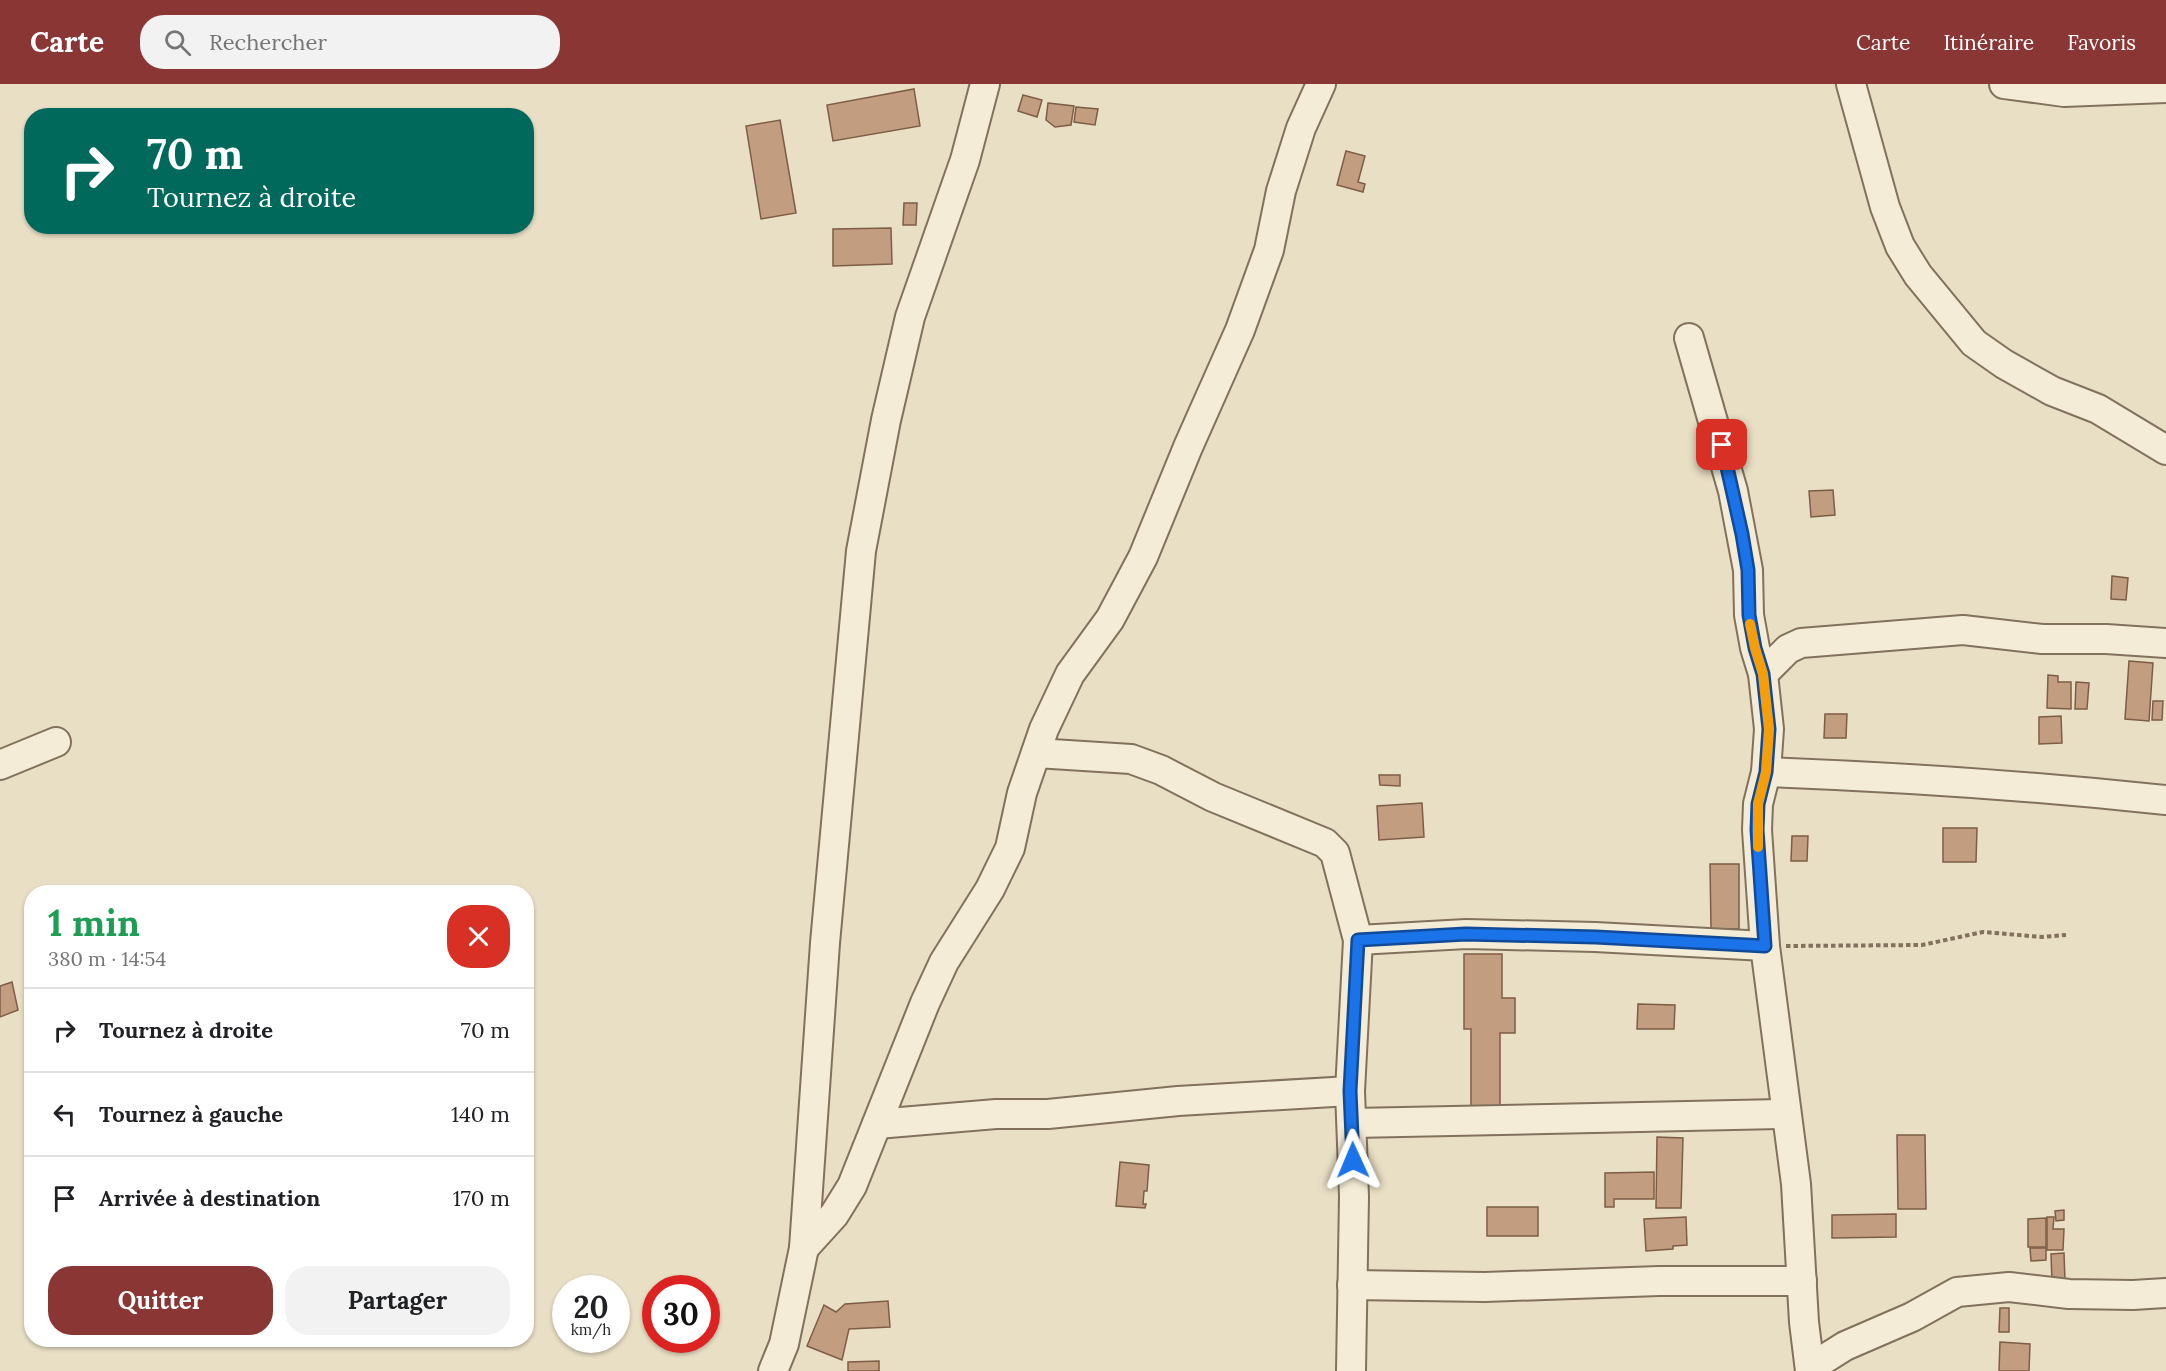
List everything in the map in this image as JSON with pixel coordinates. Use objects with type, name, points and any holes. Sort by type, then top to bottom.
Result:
[{"type":"street","points":[[773,1371],[784,1344],[804,1248],[826,931],[861,551],[886,420],[910,317],[965,160],[985,84]]},
{"type":"street","points":[[804,1248],[834,1215],[852,1186],[925,1003],[944,962],[990,889],[1010,848],[1022,793],[1044,729],[1070,674],[1110,619],[1143,557],[1188,447],[1240,330],[1269,250],[1281,191],[1302,128],[1321,84]]},
{"type":"street","points":[[1851,84],[1885,207],[1900,246],[1918,275],[1974,343],[2004,364],[2052,391],[2098,409],[2166,450]]},
{"type":"street","points":[[2004,84],[2064,92],[2166,88]]},
{"type":"street","points":[[1689,338],[1733,491],[1748,570],[1749,615],[1763,674],[1769,729],[1766,772],[1758,804],[1757,830],[1765,946],[1785,1114],[1796,1184],[1810,1369],[1845,1346],[1912,1317],[1957,1292],[2009,1287],[2068,1294],[2166,1293]]},
{"type":"street","points":[[1763,674],[1788,649],[1801,643],[1963,630],[2042,639],[2106,639],[2166,643]]},
{"type":"street","points":[[0,765],[56,742]]},
{"type":"street","points":[[1036,753],[1131,759],[1161,770],[1213,797],[1325,843],[1335,853],[1358,940],[1350,1091],[1354,1197],[1351,1371]]},
{"type":"street","points":[[1766,772],[1942,780],[2064,789],[2166,800]]},
{"type":"street","points":[[1358,940],[1466,934],[1596,937],[1765,946]]},
{"type":"street","points":[[877,1124],[996,1114],[1048,1114],[1178,1101],[1350,1091]]},
{"type":"street","points":[[1353,1123],[1785,1114]]},
{"type":"street","points":[[1352,1285],[1485,1287],[1659,1281],[1802,1281]]},
{"type":"path","points":[[1765,946],[1922,945],[1983,932],[2042,937],[2066,935]]},
{"type":"building","points":[[914,89],[920,126],[833,141],[827,105]]},
{"type":"building","points":[[1023,95],[1042,100],[1037,117],[1018,111]]},
{"type":"building","points":[[1048,103],[1074,106],[1071,125],[1055,127],[1046,120]]},
{"type":"building","points":[[1076,107],[1098,109],[1095,125],[1074,122]]},
{"type":"building","points":[[780,120],[796,213],[761,219],[746,126]]},
{"type":"building","points":[[1346,151],[1365,156],[1358,182],[1365,184],[1363,192],[1337,185]]},
{"type":"building","points":[[904,203],[917,203],[916,225],[903,225]]},
{"type":"building","points":[[891,228],[892,264],[833,266],[833,229]]},
{"type":"building","points":[[1833,490],[1835,515],[1811,517],[1809,491]]},
{"type":"building","points":[[2112,576],[2128,578],[2126,600],[2111,599]]},
{"type":"building","points":[[2129,661],[2153,663],[2149,721],[2125,719]]},
{"type":"building","points":[[2048,675],[2058,676],[2058,682],[2071,682],[2071,709],[2047,708]]},
{"type":"building","points":[[2076,682],[2089,683],[2087,709],[2075,709]]},
{"type":"building","points":[[2153,701],[2163,701],[2162,720],[2152,720]]},
{"type":"building","points":[[1825,714],[1847,714],[1846,738],[1824,738]]},
{"type":"building","points":[[2061,716],[2062,743],[2039,744],[2039,717]]},
{"type":"building","points":[[1379,775],[1400,775],[1400,786],[1380,785]]},
{"type":"building","points":[[1422,803],[1424,837],[1379,840],[1377,806]]},
{"type":"building","points":[[1943,828],[1977,828],[1976,862],[1943,862]]},
{"type":"building","points":[[1792,836],[1808,836],[1807,861],[1791,861]]},
{"type":"building","points":[[1710,864],[1739,864],[1739,929],[1711,929]]},
{"type":"building","points":[[1464,954],[1502,954],[1502,998],[1515,998],[1515,1033],[1500,1033],[1500,1108],[1471,1108],[1471,1029],[1464,1029]]},
{"type":"building","points":[[12,982],[18,1010],[0,1017],[0,986]]},
{"type":"building","points":[[1638,1004],[1675,1005],[1674,1029],[1637,1029]]},
{"type":"building","points":[[1897,1135],[1925,1135],[1926,1209],[1898,1209]]},
{"type":"building","points":[[1657,1137],[1683,1138],[1681,1208],[1656,1208]]},
{"type":"building","points":[[1120,1162],[1149,1165],[1147,1191],[1144,1191],[1145,1208],[1116,1206]]},
{"type":"building","points":[[1654,1172],[1654,1199],[1614,1199],[1614,1207],[1605,1207],[1605,1173]]},
{"type":"building","points":[[1487,1207],[1538,1207],[1538,1236],[1487,1236]]},
{"type":"building","points":[[2064,1210],[2064,1220],[2056,1221],[2055,1211]]},
{"type":"building","points":[[1896,1214],[1896,1237],[1832,1238],[1832,1215]]},
{"type":"building","points":[[1686,1217],[1687,1245],[1673,1246],[1673,1249],[1646,1251],[1644,1219]]},
{"type":"building","points":[[2047,1217],[2054,1217],[2053,1229],[2064,1229],[2063,1250],[2047,1250]]},
{"type":"building","points":[[2046,1218],[2046,1247],[2028,1247],[2028,1219]]},
{"type":"building","points":[[2030,1248],[2046,1248],[2046,1260],[2031,1261]]},
{"type":"building","points":[[2064,1253],[2065,1281],[2052,1282],[2051,1254]]},
{"type":"building","points":[[888,1301],[890,1327],[849,1329],[842,1360],[807,1346],[824,1305],[836,1312],[845,1304]]},
{"type":"building","points":[[2000,1308],[2009,1308],[2009,1332],[1999,1332]]},
{"type":"building","points":[[2000,1342],[2030,1344],[2029,1371],[1999,1371]]},
{"type":"building","points":[[879,1361],[879,1371],[848,1371],[848,1362]]},
{"type":"slow traffic","points":[[1750,624],[1763,674],[1769,729],[1766,772],[1758,804],[1758,847]]},
{"type":"route","points":[[1353,1160],[1350,1091],[1358,940],[1466,934],[1596,937],[1765,946],[1757,830],[1758,804],[1766,772],[1769,729],[1763,674],[1749,615],[1748,570],[1722,445]]}]
